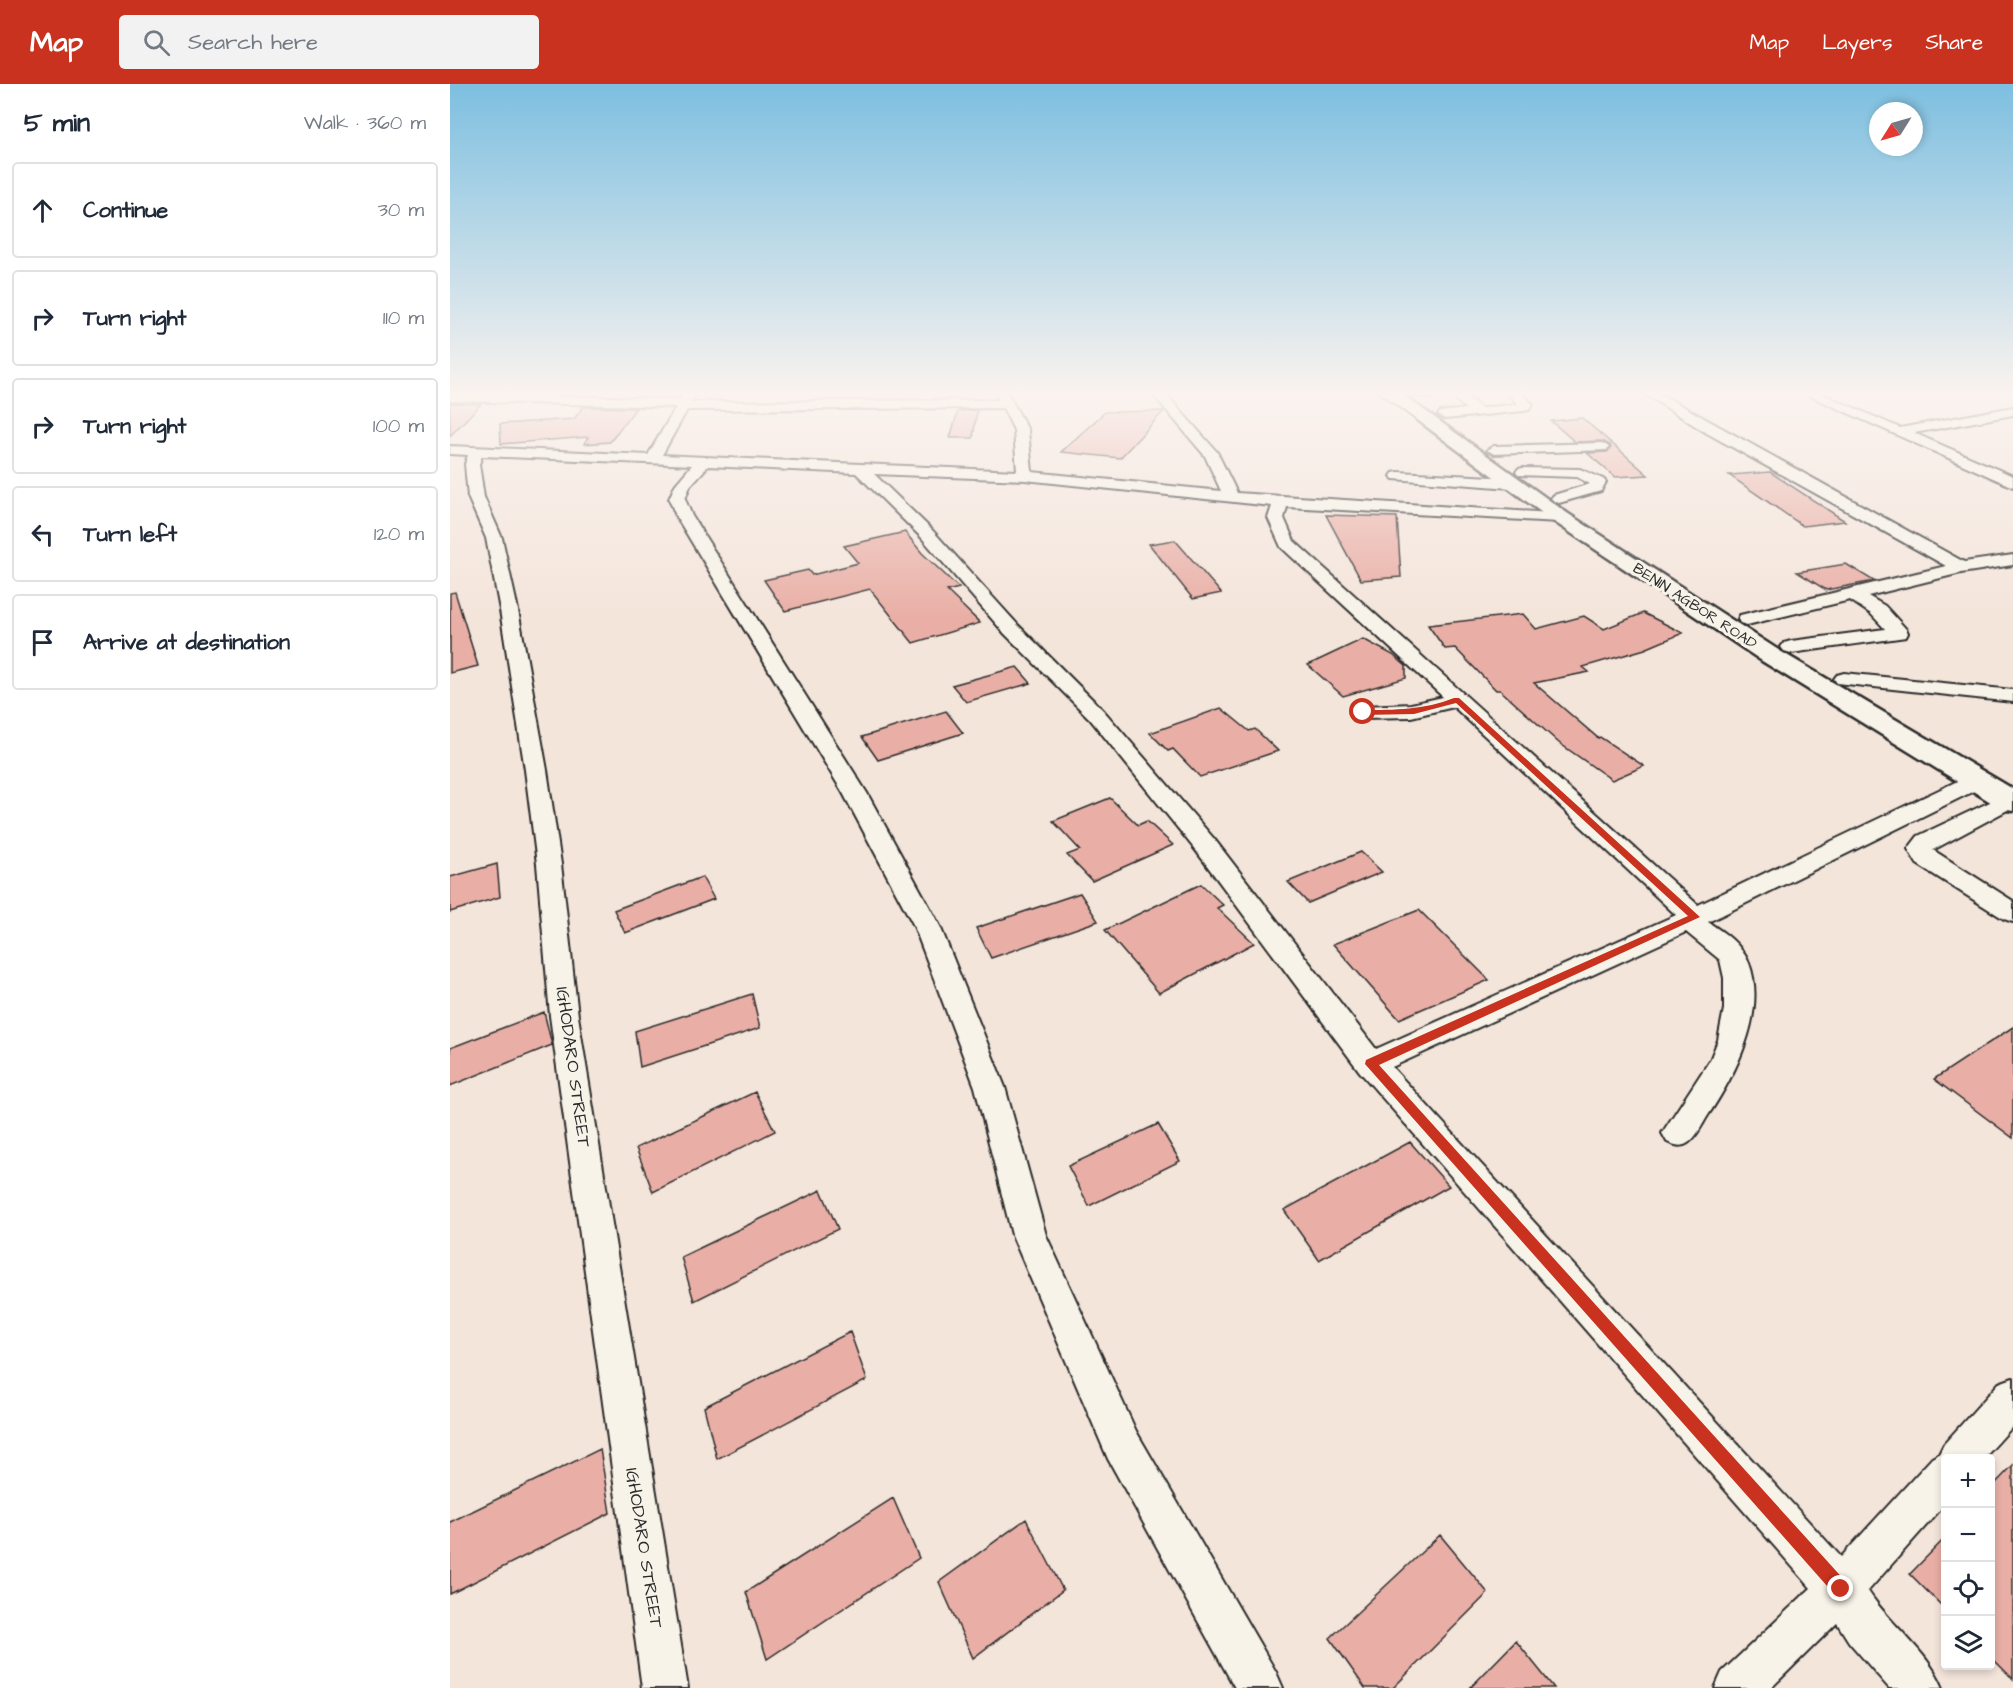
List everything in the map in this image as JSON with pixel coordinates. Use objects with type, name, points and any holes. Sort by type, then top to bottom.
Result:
[{"type":"highway","name":"BENIN AGBOR ROAD","points":[[1502,467],[1771,656],[1976,781],[2012,795]]},
{"type":"highway","name":"BENIN AGBOR ROAD","points":[[1508,467],[1517,477]]},
{"type":"highway","name":"BENIN AGBOR ROAD","points":[[1559,508],[1844,679],[2012,795]]},
{"type":"street","name":"IGHODARO STREET","points":[[472,467],[476,497],[494,538],[509,610],[534,758],[549,864],[564,1016],[666,1688]]},
{"type":"street","points":[[699,467],[683,485],[677,499],[684,516],[738,608],[855,793],[927,926],[990,1086],[1029,1235],[1122,1445],[1260,1688]]},
{"type":"street","points":[[838,467],[1025,476],[1281,502],[1559,508],[1596,488],[1598,482],[1580,473],[1517,477],[1398,476]]},
{"type":"street","points":[[1024,467],[1025,476]]},
{"type":"street","points":[[1218,467],[1231,496]]},
{"type":"street","points":[[1778,467],[1960,568]]},
{"type":"street","points":[[1978,467],[2013,482]]},
{"type":"street","points":[[860,468],[927,534],[1011,629],[1097,716],[1206,846],[1371,1064],[1841,1589],[1865,1626],[1920,1688]]},
{"type":"street","points":[[1281,502],[1276,518],[1287,543],[1731,956],[1738,975],[1737,1017],[1725,1061],[1678,1133]]},
{"type":"street","points":[[1747,619],[1960,568],[2013,560]]},
{"type":"street","points":[[1791,647],[1899,633],[1878,610],[1853,594]]},
{"type":"street","points":[[1844,679],[2013,696]]},
{"type":"street","points":[[1363,712],[1414,712],[1438,707],[1457,699]]},
{"type":"street","points":[[1371,1064],[1692,918],[1976,781]]},
{"type":"street","points":[[2012,795],[1927,842],[1920,849],[1926,858],[2013,913]]},
{"type":"street","points":[[1962,1454],[2013,1397]]},
{"type":"street","points":[[1738,1688],[1841,1589],[1941,1478]]},
{"type":"building","points":[[1603,467],[1639,467],[1648,475],[1615,477]]},
{"type":"building","points":[[1770,472],[1845,521],[1803,526],[1729,475]]},
{"type":"building","points":[[1326,515],[1397,517],[1401,577],[1361,580]]},
{"type":"building","points":[[905,532],[922,553],[959,588],[947,591],[980,623],[913,643],[870,589],[785,611],[764,580],[808,570],[812,575],[858,563],[844,546]]},
{"type":"building","points":[[1175,540],[1221,593],[1193,599],[1149,544]]},
{"type":"building","points":[[1846,564],[1874,581],[1826,590],[1797,572]]},
{"type":"building","points":[[455,592],[478,666],[450,673],[450,593]]},
{"type":"building","points":[[1643,613],[1683,633],[1645,649],[1583,667],[1589,672],[1534,683],[1598,738],[1600,737],[1644,766],[1612,780],[1559,743],[1500,690],[1496,690],[1455,648],[1445,649],[1428,625],[1523,614],[1536,629],[1584,616],[1604,629]]},
{"type":"building","points":[[1363,639],[1393,655],[1406,666],[1406,678],[1343,696],[1308,665]]},
{"type":"building","points":[[1017,667],[1031,683],[966,702],[952,685]]},
{"type":"building","points":[[1221,708],[1249,731],[1255,729],[1278,751],[1200,777],[1173,749],[1168,751],[1150,733]]},
{"type":"building","points":[[946,711],[963,733],[878,760],[862,737]]},
{"type":"building","points":[[1110,798],[1138,825],[1147,821],[1173,845],[1092,881],[1067,855],[1080,850],[1053,821]]},
{"type":"building","points":[[1361,852],[1382,872],[1308,903],[1288,882]]},
{"type":"building","points":[[497,864],[500,897],[450,912],[450,877]]},
{"type":"building","points":[[702,877],[714,899],[625,933],[614,910]]},
{"type":"building","points":[[1201,884],[1223,905],[1217,908],[1254,943],[1159,993],[1105,930]]},
{"type":"building","points":[[1080,893],[1098,921],[991,958],[976,928]]},
{"type":"building","points":[[1419,910],[1489,980],[1399,1019],[1333,944]]},
{"type":"building","points":[[752,994],[760,1028],[640,1067],[635,1031]]},
{"type":"building","points":[[544,1012],[552,1045],[450,1086],[450,1048]]},
{"type":"building","points":[[2013,1027],[2013,1138],[1934,1079]]},
{"type":"building","points":[[755,1092],[775,1131],[653,1192],[636,1148]]},
{"type":"building","points":[[1158,1124],[1180,1161],[1089,1206],[1068,1166]]},
{"type":"building","points":[[1410,1142],[1449,1186],[1319,1260],[1284,1210]]},
{"type":"building","points":[[821,1190],[838,1229],[694,1301],[681,1257]]},
{"type":"building","points":[[850,1332],[867,1380],[717,1459],[704,1407]]},
{"type":"building","points":[[600,1449],[610,1513],[450,1594],[450,1522]]},
{"type":"building","points":[[2013,1465],[2013,1679],[1995,1661],[1995,1484]]},
{"type":"building","points":[[893,1498],[919,1558],[767,1659],[746,1592]]},
{"type":"building","points":[[1026,1519],[1063,1590],[973,1658],[939,1582]]},
{"type":"building","points":[[1440,1535],[1488,1593],[1393,1688],[1365,1688],[1330,1638]]},
{"type":"building","points":[[1941,1542],[1941,1605],[1910,1574]]},
{"type":"building","points":[[1516,1641],[1554,1688],[1470,1688]]},
{"type":"route","points":[[1363,712],[1414,712],[1438,707],[1457,699],[1695,917],[1371,1064],[1841,1589]]}]
